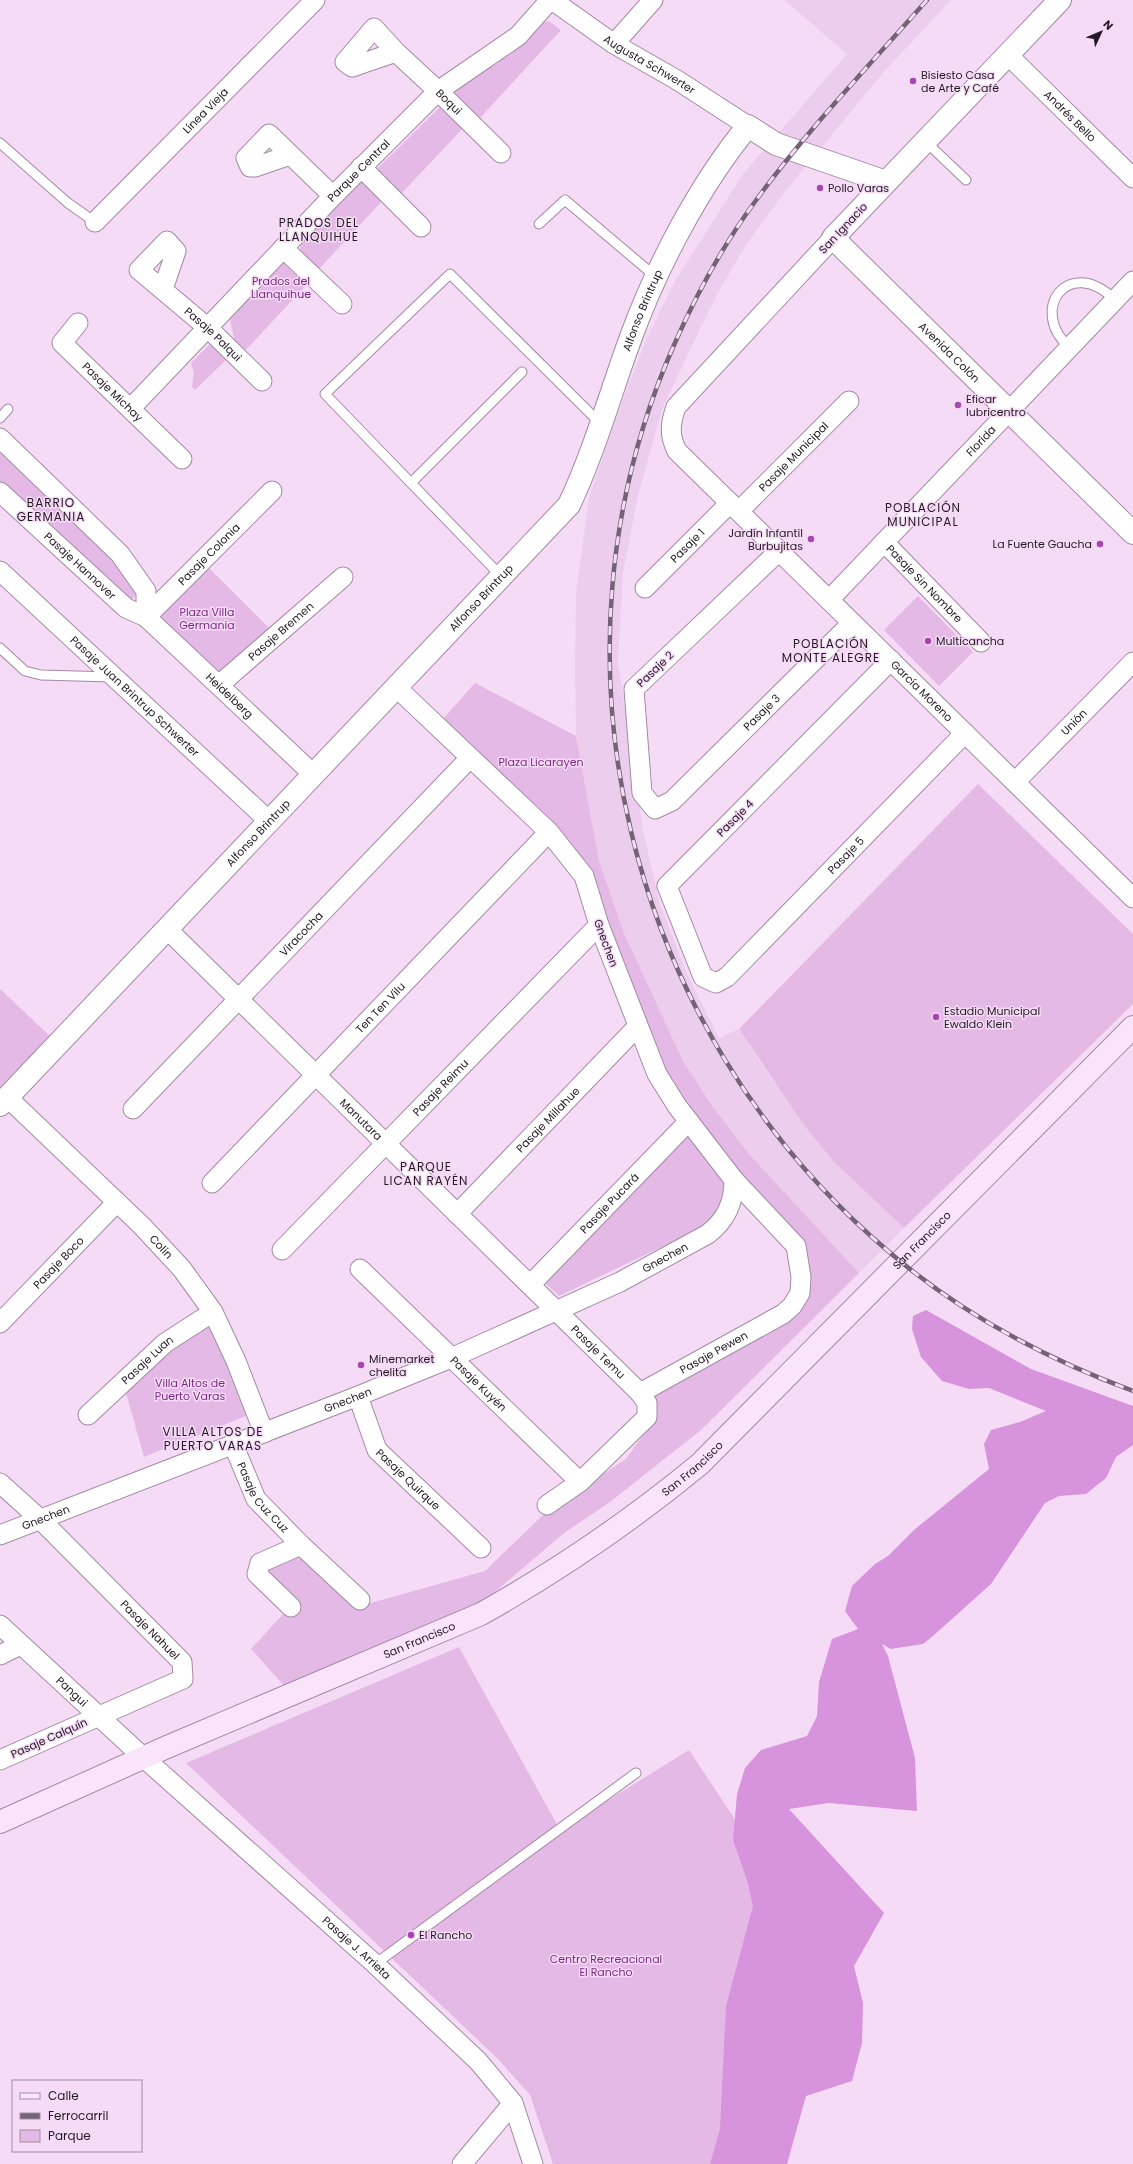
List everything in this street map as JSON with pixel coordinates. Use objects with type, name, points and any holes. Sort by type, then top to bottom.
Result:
[{"type":"main road","name":"San Francisco","points":[[0,1822],[144,1758],[481,1614],[518,1593],[591,1547],[665,1493],[700,1464],[1133,1027]]},
{"type":"street","name":"Línea Vieja","points":[[95,222],[315,0]]},
{"type":"street","name":"Augusta Schwerter","points":[[551,0],[614,44],[677,80],[748,126]]},
{"type":"street","name":"Parque Central","points":[[131,408],[361,167],[438,91],[518,36],[551,0]]},
{"type":"street","points":[[614,44],[653,0]]},
{"type":"street","name":"San Ignacio","points":[[677,451],[670,431],[676,407],[833,238],[1060,0]]},
{"type":"street","name":"Boqui","points":[[396,52],[501,153]]},
{"type":"street","name":"Andrés Bello","points":[[1008,55],[1133,178]]},
{"type":"street","points":[[748,126],[776,144],[886,182]]},
{"type":"street","name":"Alfonso Brintrup","points":[[4,1101],[569,505],[587,466],[631,336],[656,277],[698,197],[748,126]]},
{"type":"street","points":[[290,155],[333,196]]},
{"type":"street","points":[[361,167],[421,226]]},
{"type":"street","name":"Avenida Colón","points":[[833,238],[1133,533]]},
{"type":"street","points":[[283,248],[342,304]]},
{"type":"street","name":"Florida","points":[[829,600],[1133,281]]},
{"type":"street","name":"Pasaje Palqui","points":[[163,289],[208,328],[262,381]]},
{"type":"street","name":"Pasaje Michay","points":[[78,323],[62,342],[182,459]]},
{"type":"street","name":"Pasaje Municipal","points":[[734,507],[849,401]]},
{"type":"street","points":[[1,440],[120,554],[146,591],[146,617]]},
{"type":"street","name":"García Moreno","points":[[677,451],[1133,898]]},
{"type":"street","name":"Pasaje Colonia","points":[[146,617],[272,491]]},
{"type":"street","name":"Pasaje Hannover","points":[[0,492],[126,608],[146,617]]},
{"type":"street","name":"Pasaje 1","points":[[645,588],[734,507]]},
{"type":"street","name":"Pasaje Sin Nombre","points":[[884,542],[981,642]]},
{"type":"street","name":"Pasaje 2","points":[[672,802],[655,809],[642,793],[634,689],[779,551]]},
{"type":"street","name":"Pasaje Juan Brintrup Schwerter","points":[[0,571],[269,822]]},
{"type":"street","name":"Pasaje Bremen","points":[[219,685],[343,577]]},
{"type":"street","name":"Heidelberg","points":[[146,617],[313,774]]},
{"type":"street","name":"Pasaje 3","points":[[672,802],[852,623]]},
{"type":"street","name":"Pasaje 4","points":[[727,977],[716,983],[703,977],[667,886],[891,660]]},
{"type":"street","name":"Unión","points":[[1015,782],[1133,662]]},
{"type":"street","name":"Gnechen","points":[[0,1535],[358,1396],[451,1358],[620,1282],[708,1234],[716,1228],[728,1212],[733,1197],[734,1180],[677,1106],[657,1074],[599,925],[584,876],[549,832],[469,759],[396,687]]},
{"type":"street","name":"Pasaje 5","points":[[727,977],[965,734]]},
{"type":"street","name":"Viracocha","points":[[134,1109],[469,759]]},
{"type":"street","name":"Ten Ten Vilu","points":[[212,1183],[549,832]]},
{"type":"street","name":"Pasaje Reimu","points":[[282,1250],[599,925]]},
{"type":"street","name":"Manutara","points":[[167,929],[556,1311]]},
{"type":"street","name":"Pasaje Millahue","points":[[457,1214],[638,1026]]},
{"type":"street","name":"Colin","points":[[4,1101],[117,1202],[165,1249],[213,1312],[236,1361],[264,1432]]},
{"type":"street","name":"Pasaje Pucará","points":[[530,1285],[689,1121]]},
{"type":"street","name":"Pasaje Pewen","points":[[640,1393],[783,1314],[792,1306],[800,1293],[801,1277],[796,1246],[734,1180]]},
{"type":"street","name":"Pasaje Boco","points":[[0,1323],[117,1202]]},
{"type":"street","name":"Pasaje Kuyén","points":[[360,1269],[580,1482]]},
{"type":"street","name":"Pasaje Temu","points":[[556,1311],[640,1393]]},
{"type":"street","name":"Pasaje Luan","points":[[88,1415],[165,1343],[213,1312]]},
{"type":"street","points":[[547,1505],[580,1482],[647,1417],[647,1403],[640,1393]]},
{"type":"street","name":"Pasaje Quirque","points":[[358,1396],[377,1450],[482,1548]]},
{"type":"street","name":"Pasaje Cuz Cuz","points":[[233,1444],[256,1499],[301,1545],[360,1600]]},
{"type":"street","points":[[0,1483],[40,1519]]},
{"type":"street","name":"Pasaje Nahuel","points":[[40,1519],[182,1662],[183,1679],[98,1716]]},
{"type":"street","points":[[291,1608],[257,1574],[260,1563],[301,1545]]},
{"type":"street","name":"Pangui","points":[[0,1625],[144,1758]]},
{"type":"street","points":[[0,1655],[20,1645]]},
{"type":"street","name":"Pasaje Calquín","points":[[0,1760],[98,1716]]},
{"type":"street","name":"Pasaje J. Arrieta","points":[[144,1758],[375,1964],[478,2061],[513,2103],[533,2164]]},
{"type":"street","points":[[462,2164],[513,2103]]},
{"type":"lane","points":[[925,141],[966,180]]},
{"type":"lane","points":[[0,143],[68,203],[95,222]]},
{"type":"lane","points":[[539,224],[565,200],[656,277]]},
{"type":"lane","points":[[502,576],[325,394],[450,274],[601,424]]},
{"type":"lane","points":[[1070,348],[1057,334],[1053,324],[1053,306],[1059,291],[1070,284],[1089,284],[1108,292],[1115,300]]},
{"type":"lane","points":[[411,483],[522,372]]},
{"type":"lane","points":[[0,418],[8,410]]},
{"type":"lane","points":[[0,648],[25,671],[41,675],[113,677]]},
{"type":"lane","points":[[375,1964],[636,1773]]},
{"type":"shaded area","points":[[784,0],[951,0],[882,74],[783,194],[746,245],[721,287],[663,407],[638,495],[623,573],[618,661],[643,830],[659,901],[688,976],[719,1038],[739,1029],[768,1074],[834,1162],[904,1228],[859,1273],[749,1154],[713,1107],[683,1061],[624,933],[599,861],[576,736],[576,593],[589,498],[612,429],[646,340],[675,281],[743,174],[847,54]]},
{"type":"shaded area","points":[[926,1310],[1031,1369],[1133,1406],[1133,1445],[1116,1457],[1106,1478],[1086,1494],[1059,1496],[1045,1503],[991,1584],[923,1644],[891,1649],[882,1644],[888,1656],[915,1758],[917,1811],[829,1803],[789,1809],[884,1913],[854,1966],[863,2003],[862,2043],[852,2081],[806,2096],[787,2164],[710,2164],[720,2129],[726,2006],[753,1906],[747,1880],[733,1840],[737,1794],[745,1768],[761,1750],[807,1736],[817,1716],[819,1682],[832,1639],[858,1629],[845,1611],[852,1586],[875,1564],[888,1556],[914,1530],[989,1469],[984,1444],[991,1430],[1020,1422],[1046,1411],[989,1388],[969,1389],[942,1381],[921,1357],[912,1329],[913,1316]]},
{"type":"green space","points":[[549,21],[561,30],[480,118],[452,90],[498,63],[536,26],[541,22]]},
{"type":"green space","points":[[448,106],[466,125],[400,195],[376,170],[440,107]]},
{"type":"green space","name":"Prados del Llanquihue","points":[[359,181],[373,187],[384,199],[318,270],[300,250],[301,242]]},
{"type":"green space","name":"Prados del Llanquihue","points":[[281,262],[292,263],[310,281],[243,353],[235,343],[230,319]]},
{"type":"green space","points":[[211,343],[228,358],[195,390],[192,387],[194,373],[191,363]]},
{"type":"green space","points":[[0,446],[117,557],[139,591],[130,602],[0,484]]},
{"type":"green space","name":"Plaza Villa Germania","points":[[206,565],[270,629],[226,673],[214,676],[161,625],[163,610]]},
{"type":"green space","name":"Multicancha","points":[[918,596],[973,652],[939,686],[884,630]]},
{"type":"green space","name":"Plaza Licarayen","points":[[475,683],[576,736],[599,861],[624,933],[683,1061],[713,1107],[749,1154],[859,1273],[701,1430],[610,1502],[564,1533],[482,1603],[287,1689],[251,1649],[282,1615],[286,1613],[290,1615],[300,1605],[268,1576],[269,1568],[295,1554],[306,1556],[360,1606],[485,1571],[546,1512],[626,1459],[654,1420],[656,1405],[654,1396],[798,1310],[810,1295],[805,1252],[734,1171],[664,1073],[578,863],[442,720]]},
{"type":"green space","name":"Estadio Municipal Ewaldo Klein","points":[[978,784],[1133,934],[1133,1004],[904,1228],[834,1162],[801,1121],[739,1029]]},
{"type":"green space","points":[[0,989],[51,1037],[0,1090]]},
{"type":"green space","points":[[680,1134],[691,1139],[724,1183],[721,1204],[715,1214],[701,1228],[559,1296],[542,1280]]},
{"type":"green space","name":"Villa Altos de Puerto Varas","points":[[207,1323],[215,1332],[246,1404],[246,1416],[144,1457],[125,1389],[169,1347]]},
{"type":"green space","name":"Centro Recreacional El Rancho","points":[[459,1647],[560,1830],[689,1750],[760,1857],[736,2164],[553,2164],[530,2095],[498,2059],[186,1763]]},
{"type":"railway","points":[[927,0],[838,99],[795,150],[754,203],[710,272],[674,345],[633,465],[612,588],[612,711],[631,833],[669,950],[725,1060],[798,1161],[888,1251],[944,1294],[974,1314],[1035,1349],[1133,1391]]},
{"type":"place","name":"Bisiesto Casa de Arte y Café","points":[[913,81]]},
{"type":"place","name":"Pollo Varas","points":[[820,188]]},
{"type":"place","name":"Eficar lubricentro","points":[[958,405]]},
{"type":"place","name":"Jardín Infantil Burbujitas","points":[[811,539]]},
{"type":"place","name":"La Fuente Gaucha","points":[[1100,544]]},
{"type":"place","name":"Multicancha","points":[[928,641]]},
{"type":"place","name":"Estadio Municipal Ewaldo Klein","points":[[936,1017]]},
{"type":"place","name":"Minemarket chelita","points":[[361,1365]]},
{"type":"place","name":"El Rancho","points":[[411,1935]]},
{"type":"district","name":"PRADOS DEL LLANQUIHUE","points":[[319,229]]},
{"type":"district","name":"BARRIO GERMANIA","points":[[51,509]]},
{"type":"district","name":"POBLACIÓN MUNICIPAL","points":[[923,514]]},
{"type":"district","name":"POBLACIÓN MONTE ALEGRE","points":[[831,650]]},
{"type":"district","name":"PARQUE LICAN RAYÉN","points":[[426,1173]]},
{"type":"district","name":"VILLA ALTOS DE PUERTO VARAS","points":[[213,1438]]}]
